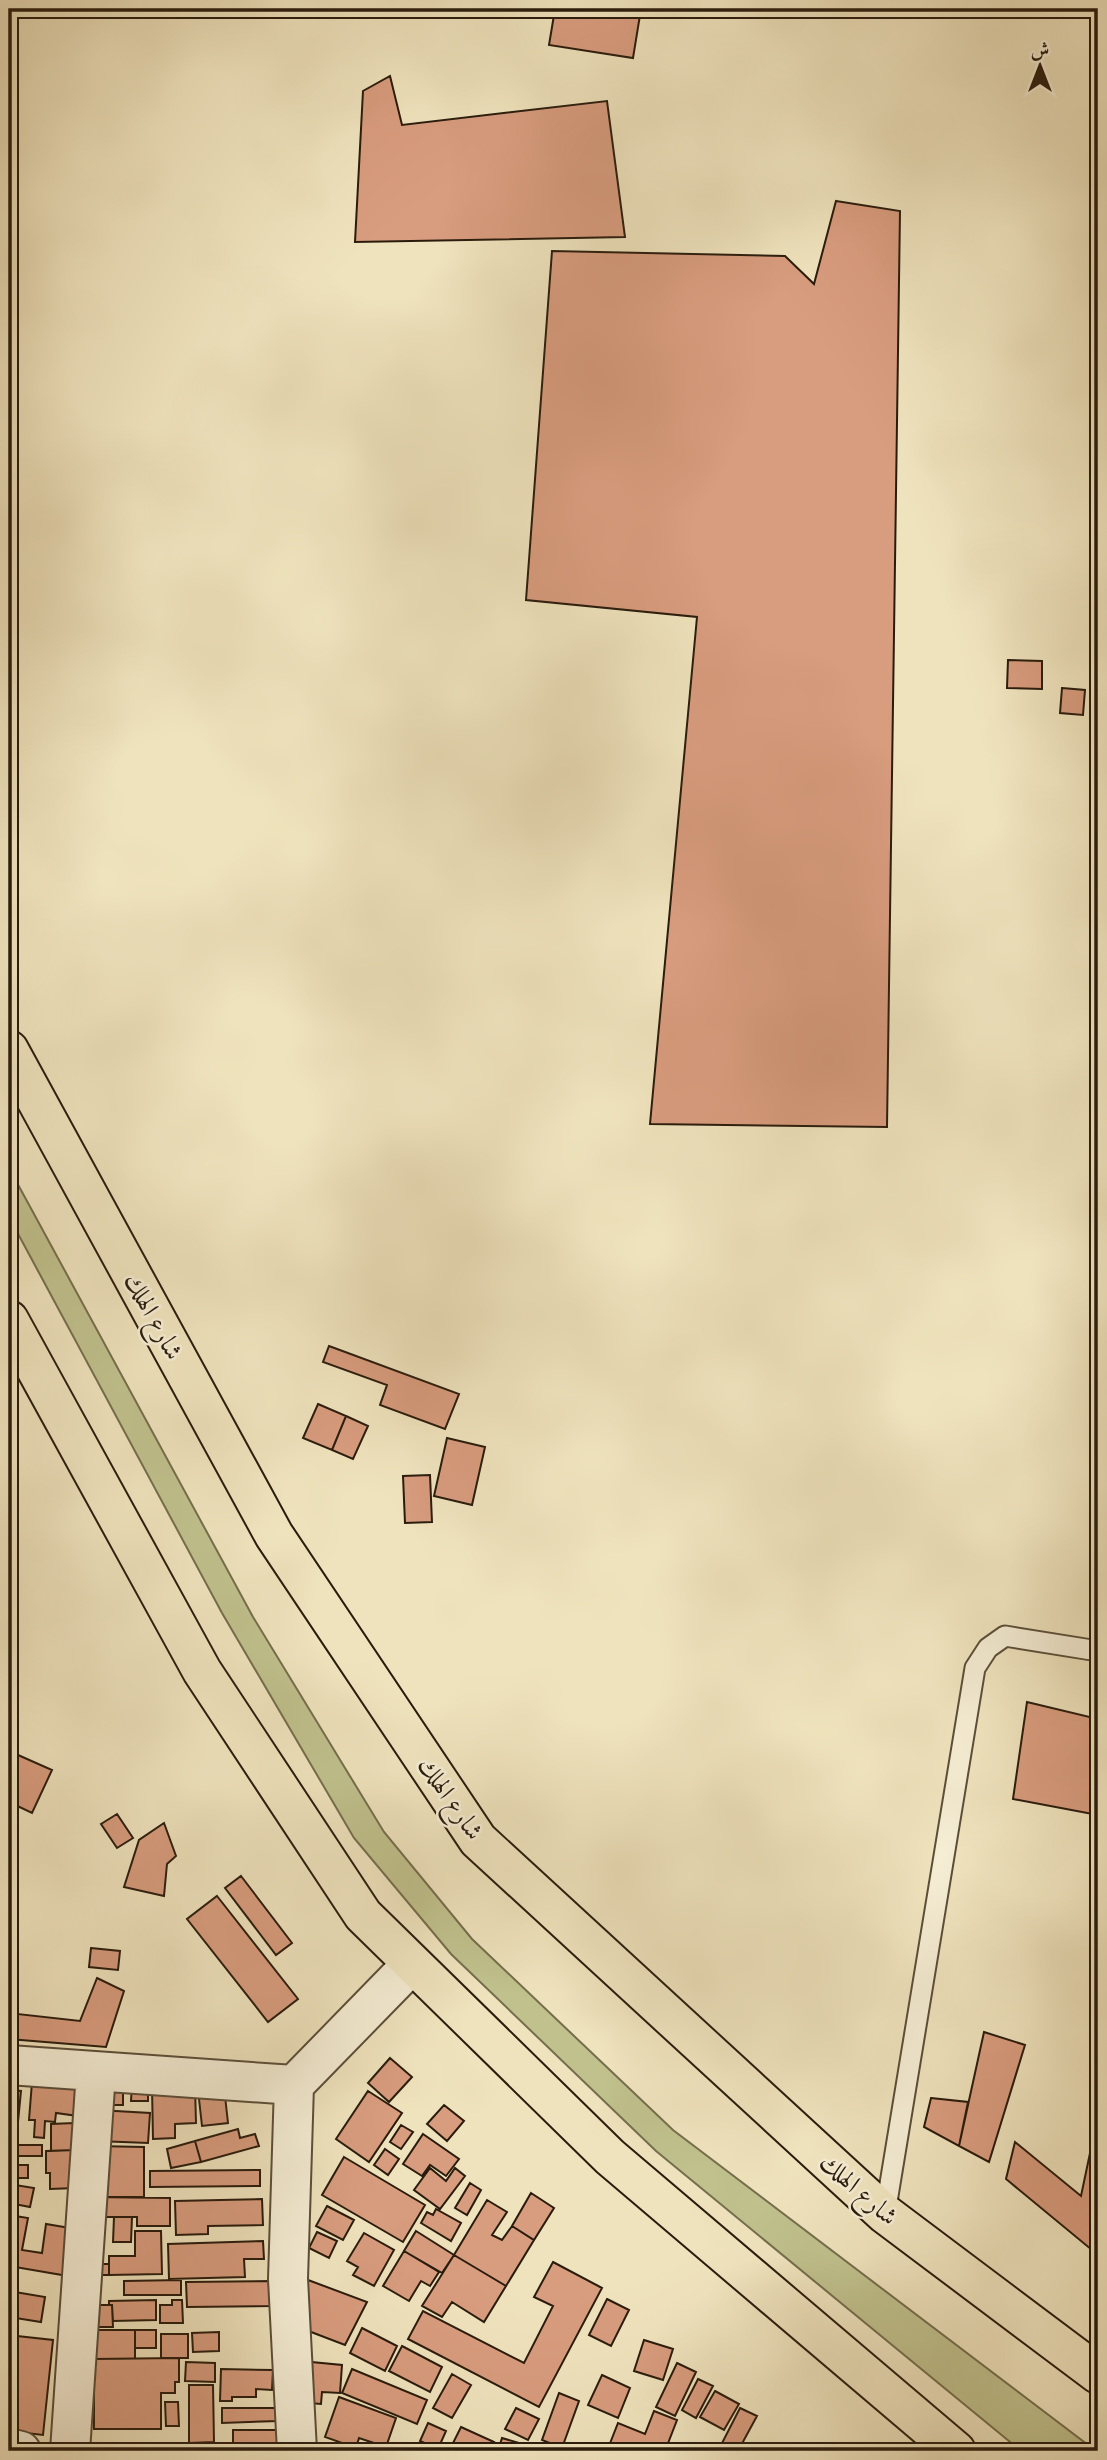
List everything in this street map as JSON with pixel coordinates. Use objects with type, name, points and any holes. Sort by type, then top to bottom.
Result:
[{"type":"highway","name":"شارع الهلك","points":[[9,1050],[274,1535],[478,1840],[885,2214],[1098,2374]]},
{"type":"highway","points":[[9,1320],[202,1671],[363,1916],[610,2157],[956,2451]]},
{"type":"street","points":[[297,2451],[288,2279],[294,2085],[412,1964]]},
{"type":"street","points":[[9,2066],[294,2085]]},
{"type":"street","points":[[70,2451],[96,2073]]},
{"type":"street","points":[[9,2448],[22,2451]]},
{"type":"lane","points":[[885,2214],[975,1668],[988,1648],[1005,1636],[1098,1651]]},
{"type":"green space","points":[[9,1168],[253,1617],[384,1832],[472,1939],[673,2130],[1096,2451],[1021,2451],[656,2151],[451,1954],[354,1838],[222,1613],[9,1217]]},
{"type":"building","points":[[555,9],[641,9],[633,58],[549,45]]},
{"type":"building","points":[[390,76],[402,125],[607,101],[625,237],[355,242],[363,91]]},
{"type":"building","points":[[836,201],[900,211],[887,1127],[650,1124],[697,617],[526,600],[552,251],[785,256],[814,284]]},
{"type":"building","points":[[1008,660],[1042,661],[1042,689],[1007,688]]},
{"type":"building","points":[[1062,688],[1085,690],[1083,715],[1060,713]]},
{"type":"building","points":[[329,1346],[459,1394],[445,1429],[380,1405],[387,1385],[323,1362]]},
{"type":"building","points":[[318,1404],[346,1416],[332,1450],[303,1438]]},
{"type":"building","points":[[346,1416],[368,1426],[353,1459],[332,1450]]},
{"type":"building","points":[[447,1438],[485,1447],[472,1505],[434,1496]]},
{"type":"building","points":[[430,1475],[432,1522],[405,1523],[403,1476]]},
{"type":"building","points":[[1027,1702],[1098,1719],[1098,1815],[1013,1799]]},
{"type":"building","points":[[9,1751],[52,1770],[32,1813],[9,1802]]},
{"type":"building","points":[[117,1814],[133,1838],[117,1848],[101,1824]]},
{"type":"building","points":[[164,1823],[176,1856],[167,1864],[164,1896],[124,1887],[139,1840]]},
{"type":"building","points":[[241,1876],[292,1943],[276,1955],[225,1888]]},
{"type":"building","points":[[217,1896],[298,1999],[268,2022],[187,1919]]},
{"type":"building","points":[[91,1948],[120,1951],[118,1970],[89,1967]]},
{"type":"building","points":[[97,1978],[124,1991],[106,2047],[9,2039],[9,2013],[80,2021]]},
{"type":"building","points":[[984,2032],[1025,2045],[989,2162],[959,2146]]},
{"type":"building","points":[[390,2058],[412,2077],[389,2102],[368,2083]]},
{"type":"building","points":[[32,2082],[81,2087],[78,2116],[56,2113],[55,2122],[45,2121],[44,2138],[34,2137],[35,2120],[29,2120]]},
{"type":"building","points":[[132,2083],[148,2083],[148,2101],[131,2101]]},
{"type":"building","points":[[195,2087],[196,2123],[175,2124],[175,2138],[153,2139],[152,2088]]},
{"type":"building","points":[[224,2087],[228,2123],[202,2126],[198,2090]]},
{"type":"building","points":[[9,2090],[21,2091],[17,2132],[9,2131]]},
{"type":"building","points":[[123,2090],[123,2105],[106,2105],[110,2091]]},
{"type":"building","points":[[368,2091],[402,2113],[369,2162],[336,2139]]},
{"type":"building","points":[[931,2098],[968,2102],[959,2146],[924,2127]]},
{"type":"building","points":[[444,2105],[464,2121],[447,2141],[427,2124]]},
{"type":"building","points":[[98,2110],[150,2113],[148,2143],[97,2141]]},
{"type":"building","points":[[1098,2115],[1098,2255],[1006,2179],[1015,2142],[1081,2196]]},
{"type":"building","points":[[74,2123],[74,2150],[51,2151],[51,2124]]},
{"type":"building","points":[[401,2125],[413,2132],[401,2149],[390,2142]]},
{"type":"building","points":[[238,2129],[240,2138],[255,2134],[259,2146],[201,2162],[195,2141]]},
{"type":"building","points":[[423,2134],[459,2159],[446,2176],[430,2165],[422,2176],[403,2164]]},
{"type":"building","points":[[195,2141],[201,2162],[171,2168],[167,2149]]},
{"type":"building","points":[[17,2145],[42,2145],[42,2156],[17,2156]]},
{"type":"building","points":[[95,2146],[144,2147],[144,2197],[94,2197]]},
{"type":"building","points":[[385,2149],[399,2159],[388,2175],[374,2165]]},
{"type":"building","points":[[74,2150],[75,2188],[50,2189],[50,2173],[46,2173],[46,2151]]},
{"type":"building","points":[[344,2157],[425,2205],[403,2242],[322,2195]]},
{"type":"building","points":[[12,2165],[28,2165],[28,2178],[12,2178]]},
{"type":"building","points":[[430,2168],[446,2181],[455,2168],[465,2176],[440,2209],[414,2190]]},
{"type":"building","points":[[260,2170],[260,2186],[150,2187],[150,2171]]},
{"type":"building","points":[[470,2183],[481,2190],[467,2215],[455,2208]]},
{"type":"building","points":[[9,2184],[34,2188],[30,2207],[9,2203]]},
{"type":"building","points":[[531,2193],[554,2208],[534,2240],[512,2226]]},
{"type":"building","points":[[90,2197],[170,2198],[170,2226],[137,2226],[137,2217],[90,2217]]},
{"type":"building","points":[[262,2199],[263,2225],[208,2226],[208,2234],[176,2235],[175,2201]]},
{"type":"building","points":[[487,2200],[507,2212],[492,2235],[502,2240],[512,2226],[534,2240],[506,2286],[454,2255]]},
{"type":"building","points":[[327,2206],[354,2220],[343,2240],[316,2226]]},
{"type":"building","points":[[436,2209],[461,2223],[451,2241],[421,2223],[427,2212],[433,2215]]},
{"type":"building","points":[[9,2215],[28,2218],[22,2250],[42,2253],[46,2224],[76,2229],[68,2276],[9,2266]]},
{"type":"building","points":[[114,2217],[132,2217],[131,2242],[113,2242]]},
{"type":"building","points":[[135,2231],[161,2231],[162,2274],[109,2275],[109,2256],[135,2256]]},
{"type":"building","points":[[416,2231],[454,2255],[442,2273],[404,2251]]},
{"type":"building","points":[[317,2232],[337,2241],[329,2258],[309,2248]]},
{"type":"building","points":[[364,2233],[394,2250],[374,2286],[353,2275],[358,2267],[347,2261]]},
{"type":"building","points":[[263,2241],[264,2259],[244,2259],[245,2277],[169,2279],[168,2244]]},
{"type":"building","points":[[404,2251],[439,2272],[430,2286],[421,2281],[409,2301],[383,2286]]},
{"type":"building","points":[[454,2255],[506,2286],[484,2322],[452,2302],[442,2317],[422,2306]]},
{"type":"building","points":[[553,2262],[602,2288],[539,2407],[408,2339],[423,2311],[524,2363],[553,2306],[534,2297]]},
{"type":"building","points":[[90,2264],[109,2264],[109,2275],[90,2275]]},
{"type":"building","points":[[300,2277],[367,2302],[345,2345],[298,2327]]},
{"type":"building","points":[[181,2280],[181,2295],[124,2295],[124,2281]]},
{"type":"building","points":[[273,2281],[273,2306],[187,2307],[186,2282]]},
{"type":"building","points":[[9,2291],[45,2297],[41,2322],[9,2317]]},
{"type":"building","points":[[607,2299],[629,2310],[611,2346],[589,2335]]},
{"type":"building","points":[[156,2300],[156,2320],[113,2321],[112,2305],[109,2305],[109,2301]]},
{"type":"building","points":[[172,2300],[182,2300],[183,2323],[160,2323],[160,2305],[172,2305]]},
{"type":"building","points":[[90,2305],[112,2305],[113,2327],[90,2327]]},
{"type":"building","points":[[362,2328],[397,2346],[385,2371],[350,2353]]},
{"type":"building","points":[[85,2330],[135,2330],[135,2359],[85,2359]]},
{"type":"building","points":[[135,2330],[156,2330],[156,2348],[135,2348]]},
{"type":"building","points":[[219,2332],[219,2351],[193,2352],[192,2333]]},
{"type":"building","points":[[161,2334],[188,2334],[188,2358],[161,2358]]},
{"type":"building","points":[[17,2336],[53,2340],[43,2435],[9,2431]]},
{"type":"building","points":[[644,2340],[673,2349],[663,2380],[634,2371]]},
{"type":"building","points":[[402,2346],[442,2367],[430,2392],[389,2371]]},
{"type":"building","points":[[179,2358],[179,2382],[175,2382],[175,2393],[161,2393],[161,2429],[94,2429],[94,2359]]},
{"type":"building","points":[[301,2361],[342,2365],[340,2393],[322,2392],[321,2404],[297,2402]]},
{"type":"building","points":[[186,2362],[215,2363],[215,2382],[185,2381]]},
{"type":"building","points":[[677,2363],[696,2372],[675,2416],[656,2407]]},
{"type":"building","points":[[221,2369],[273,2370],[272,2390],[256,2389],[256,2397],[232,2397],[232,2401],[220,2401]]},
{"type":"building","points":[[352,2369],[427,2400],[417,2424],[342,2393]]},
{"type":"building","points":[[452,2374],[471,2385],[452,2418],[433,2408]]},
{"type":"building","points":[[602,2375],[630,2388],[618,2418],[588,2405]]},
{"type":"building","points":[[698,2379],[713,2386],[696,2418],[682,2410]]},
{"type":"building","points":[[189,2385],[213,2385],[214,2442],[189,2443]]},
{"type":"building","points":[[715,2391],[739,2404],[724,2430],[700,2417]]},
{"type":"building","points":[[559,2393],[579,2401],[562,2448],[542,2440]]},
{"type":"building","points":[[339,2397],[396,2418],[386,2447],[359,2438],[356,2448],[325,2437]]},
{"type":"building","points":[[165,2402],[178,2402],[179,2426],[166,2426]]},
{"type":"building","points":[[222,2408],[278,2408],[278,2421],[222,2423]]},
{"type":"building","points":[[516,2408],[539,2419],[528,2440],[505,2429]]},
{"type":"building","points":[[740,2408],[757,2416],[738,2451],[728,2451],[720,2447]]},
{"type":"building","points":[[654,2411],[677,2420],[665,2451],[607,2451],[618,2423],[645,2434]]},
{"type":"building","points":[[428,2423],[446,2431],[438,2449],[420,2441]]},
{"type":"building","points":[[461,2427],[494,2442],[489,2451],[450,2449]]},
{"type":"building","points":[[233,2430],[279,2430],[278,2451],[233,2451]]},
{"type":"building","points":[[502,2438],[546,2451],[498,2451]]}]
